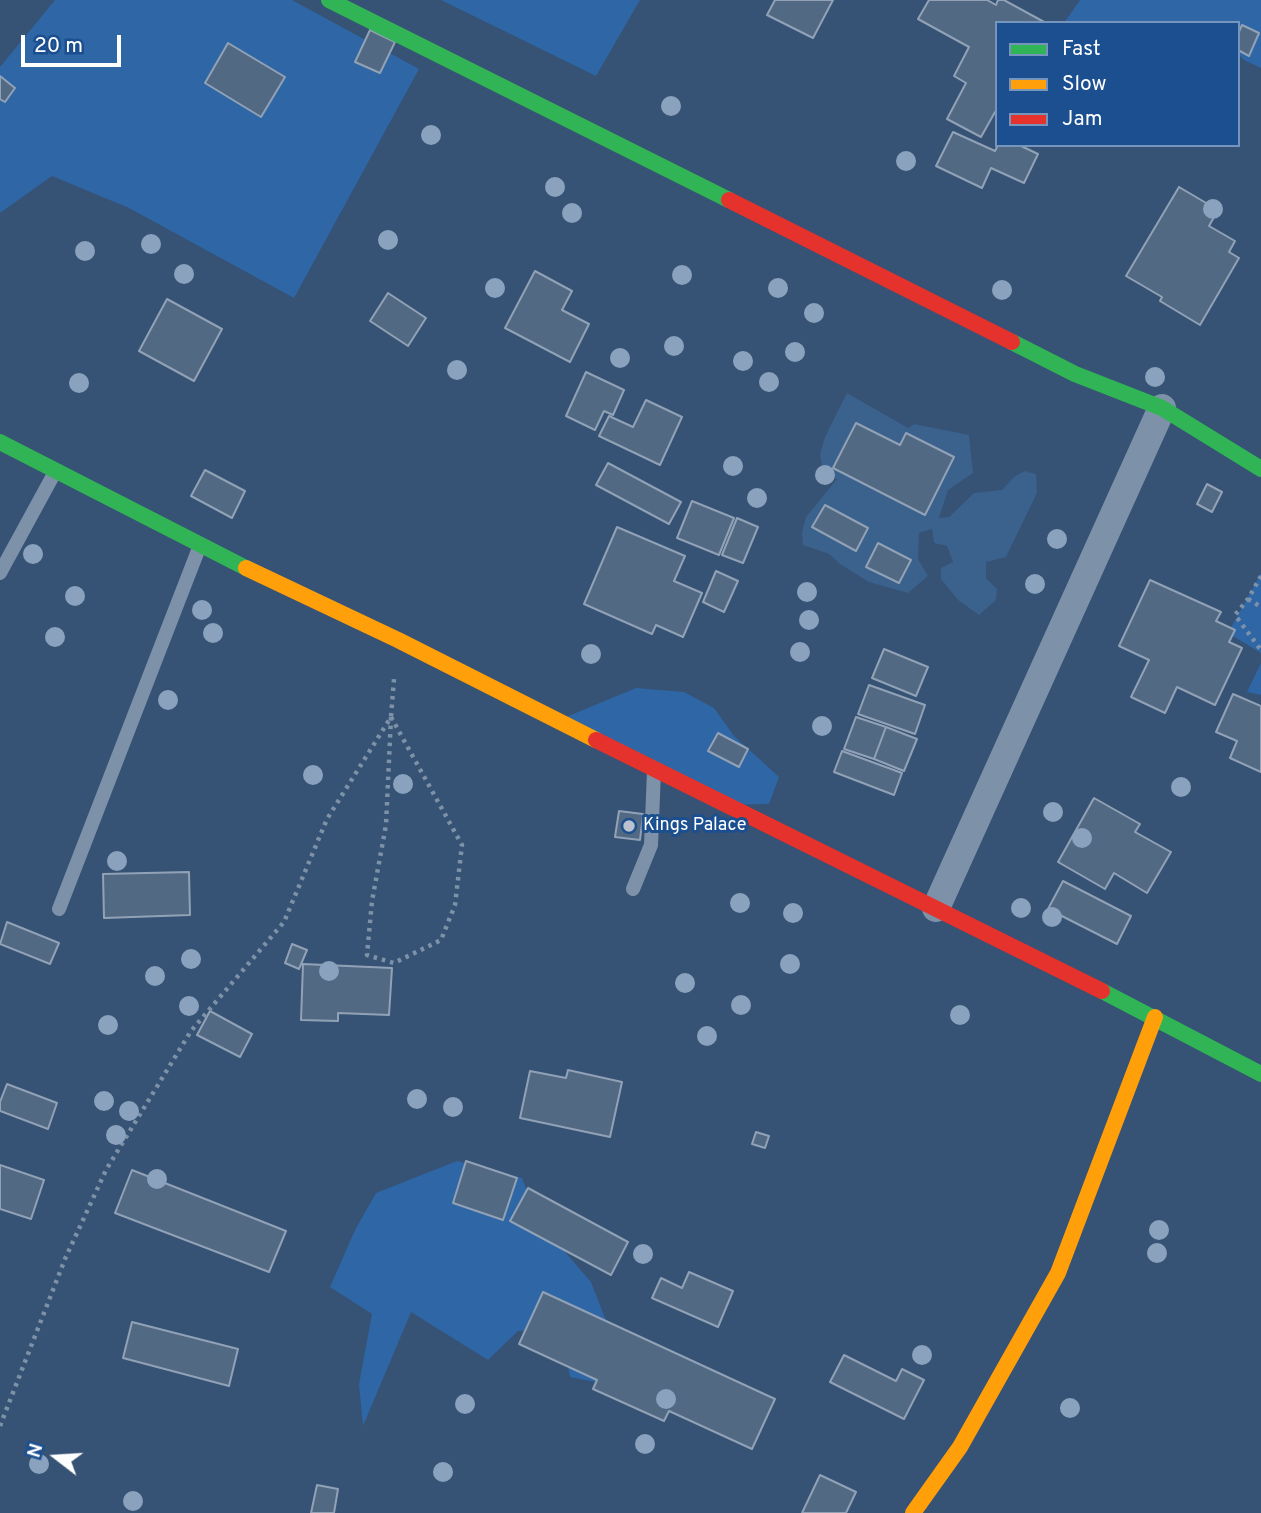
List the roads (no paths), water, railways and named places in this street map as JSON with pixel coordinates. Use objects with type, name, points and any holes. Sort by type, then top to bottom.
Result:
[{"type":"street","points":[[329,0],[1075,374],[1162,408],[1261,469]]},
{"type":"street","points":[[936,908],[1162,408]]},
{"type":"street","points":[[0,442],[199,546],[398,640],[654,770],[1156,1017],[1261,1074]]},
{"type":"street","points":[[913,1513],[960,1447],[1058,1273],[1156,1017]]},
{"type":"lane","points":[[0,573],[56,471]]},
{"type":"lane","points":[[59,909],[199,546]]},
{"type":"lane","points":[[634,889],[651,845],[654,770]]},
{"type":"place","name":"Kings Palace","points":[[629,826]]}]
